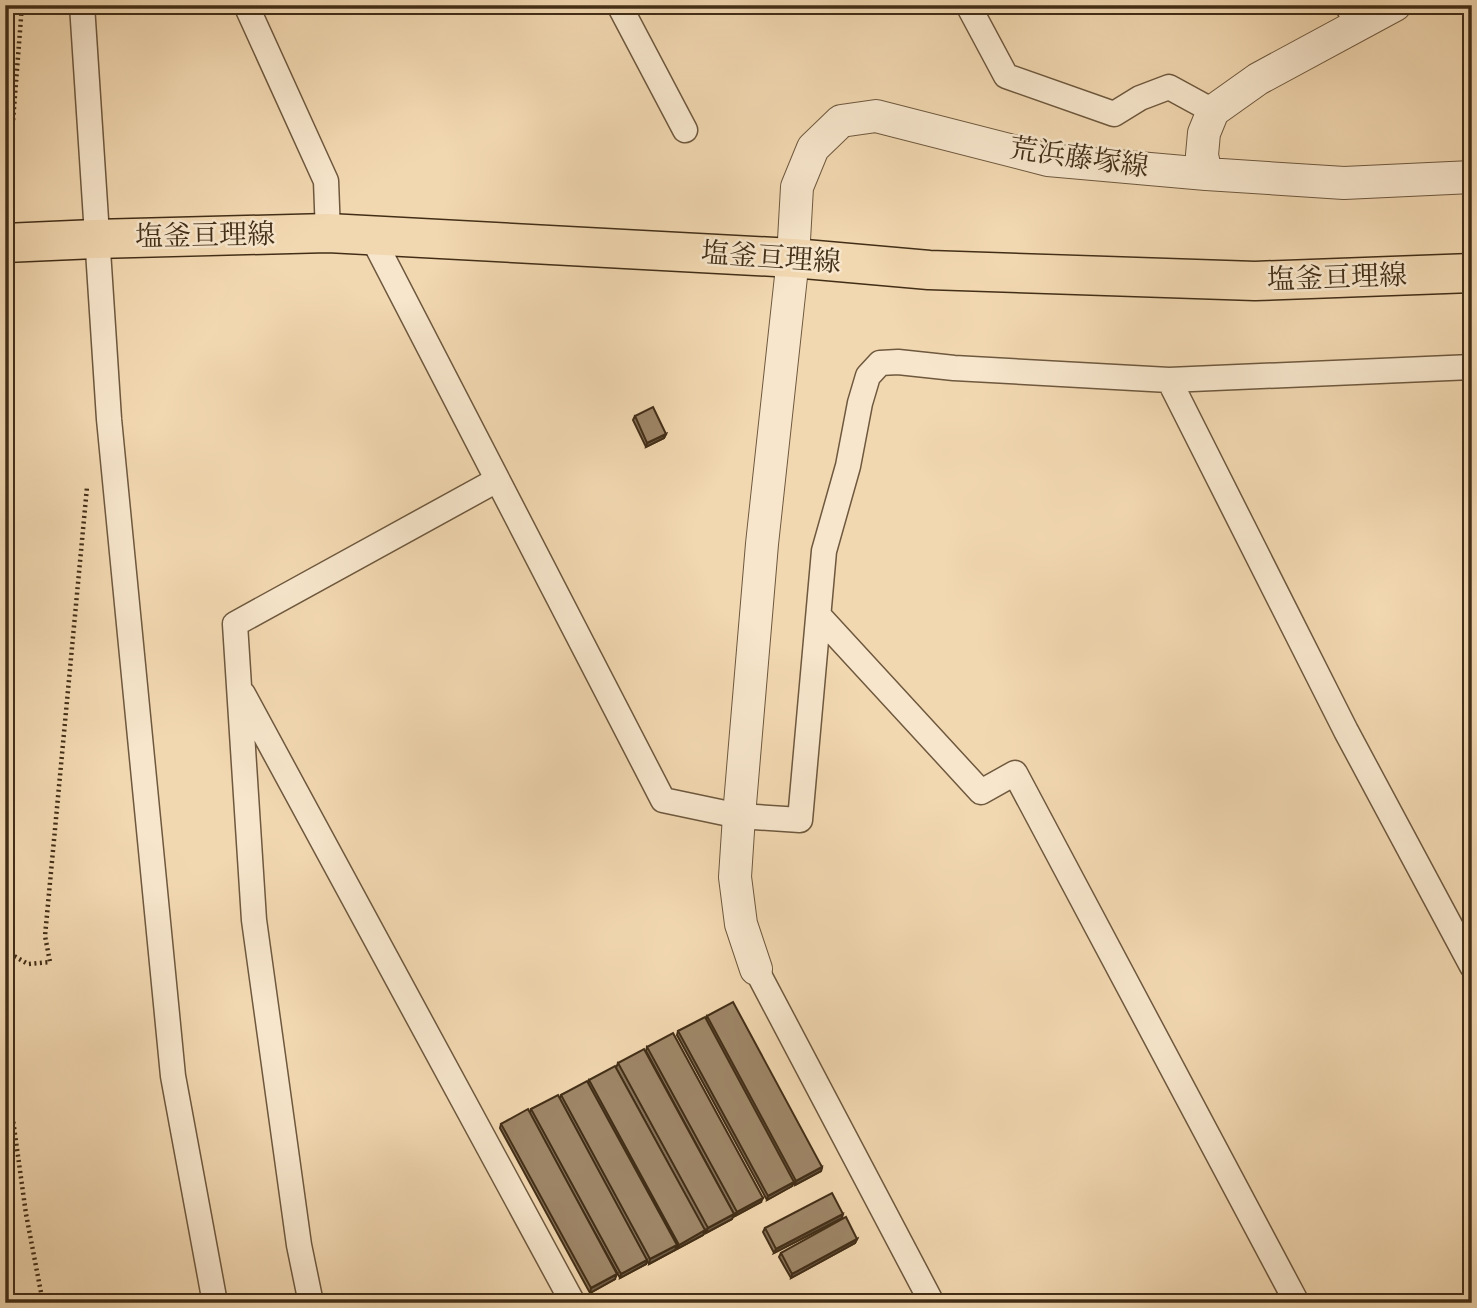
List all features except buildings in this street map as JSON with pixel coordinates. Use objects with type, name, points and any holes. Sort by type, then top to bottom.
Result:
[{"type":"main road","name":"塩釜亘理線","points":[[5,243],[327,233],[793,258],[929,270],[1255,281],[1472,273]]},
{"type":"street","points":[[82,5],[83,240],[109,419],[173,1076],[215,1303]]},
{"type":"street","points":[[246,5],[326,181],[327,233]]},
{"type":"street","points":[[618,5],[685,130]]},
{"type":"street","points":[[968,5],[1006,76],[1114,114],[1140,98],[1169,87],[1213,111]]},
{"type":"street","points":[[1206,174],[1202,155],[1204,133],[1213,111],[1353,15],[1395,5]]},
{"type":"street","name":"荒浜藤塚線","points":[[756,969],[741,923],[735,877],[739,816],[762,544],[793,258],[797,187],[813,148],[841,121],[876,116],[1048,160],[1344,183],[1472,177]]},
{"type":"street","points":[[371,235],[663,800],[739,816],[800,820],[824,551],[848,466],[860,402],[868,376],[880,363],[1169,380],[1472,367]]},
{"type":"street","points":[[1169,380],[1346,731],[1472,966]]},
{"type":"street","points":[[311,1303],[299,1245],[254,920],[235,624],[497,480]]},
{"type":"street","points":[[819,616],[981,792],[1015,773],[1297,1303]]},
{"type":"street","points":[[239,686],[573,1303]]},
{"type":"street","points":[[756,969],[932,1303]]},
{"type":"path","points":[[5,146],[11,147],[22,5]]},
{"type":"path","points":[[5,888],[9,953],[28,964],[50,962],[45,936],[88,483]]},
{"type":"path","points":[[5,1062],[26,1214],[43,1303]]}]
